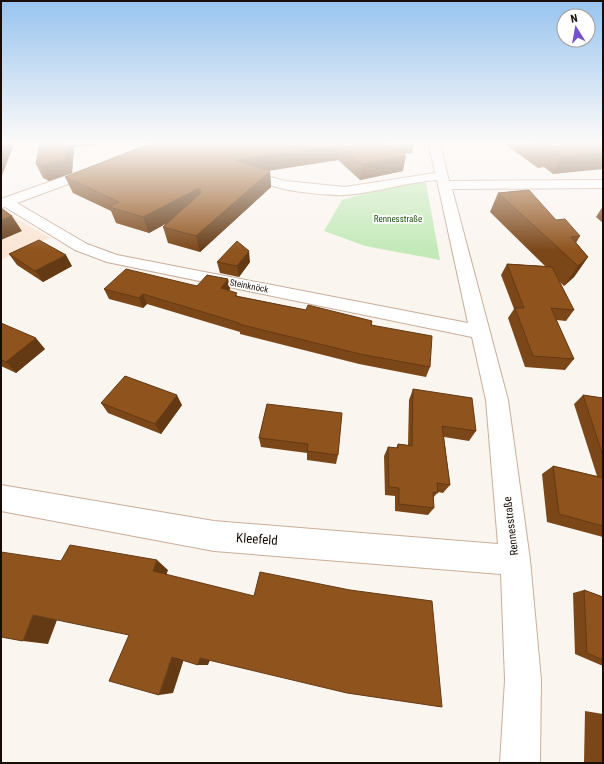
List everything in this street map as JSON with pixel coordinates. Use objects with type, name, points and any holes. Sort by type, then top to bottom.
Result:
[{"type":"street","points":[[4,203],[68,180]]},
{"type":"street","points":[[271,181],[284,186],[345,191],[409,180]]},
{"type":"street","points":[[443,180],[603,184]]},
{"type":"street","name":"Rennesstraße","points":[[443,180],[496,400],[515,560],[523,680],[520,763]]},
{"type":"street","name":"Steinknöck","points":[[4,203],[81,247],[113,259],[480,332]]},
{"type":"street","name":"Kleefeld","points":[[1,498],[214,536],[515,560]]},
{"type":"shaded area","points":[[7,213],[50,238],[1,260],[1,214]]},
{"type":"green space","name":"Rennesstraße","points":[[417,182],[426,183],[440,260],[365,246],[324,231],[342,200],[380,189]]},
{"type":"building","points":[[71,180],[260,180],[196,236],[163,227],[202,192],[199,188],[143,217],[109,207],[119,202]]},
{"type":"building","points":[[529,190],[556,220],[565,219],[580,236],[571,237],[588,257],[578,266],[498,193]]},
{"type":"building","points":[[1,208],[12,216],[1,220]]},
{"type":"building","points":[[39,240],[66,255],[35,271],[9,254]]},
{"type":"building","points":[[237,241],[249,251],[237,266],[217,262]]},
{"type":"building","points":[[507,264],[552,267],[574,310],[551,308],[574,359],[533,356],[515,308],[524,308]]},
{"type":"building","points":[[126,269],[197,286],[207,275],[228,279],[221,288],[237,293],[235,296],[306,310],[308,305],[372,321],[371,325],[432,336],[430,367],[360,354],[238,324],[239,323],[143,294],[139,298],[104,289]]},
{"type":"building","points":[[1,323],[36,338],[6,362],[1,360]]},
{"type":"building","points":[[125,376],[177,395],[155,424],[101,403]]},
{"type":"building","points":[[413,389],[472,398],[476,431],[442,426],[450,485],[437,483],[438,493],[433,492],[434,508],[399,504],[399,488],[389,487],[388,447],[398,448],[398,444],[412,446]]},
{"type":"building","points":[[583,395],[603,398],[603,456]]},
{"type":"building","points":[[267,404],[342,413],[338,455],[307,451],[308,444],[259,438]]},
{"type":"building","points":[[553,466],[603,478],[603,526],[559,514]]},
{"type":"building","points":[[70,545],[157,560],[153,571],[254,596],[260,572],[350,590],[432,601],[442,707],[347,693],[200,658],[198,665],[172,657],[159,695],[109,681],[129,635],[33,615],[23,641],[1,637],[1,552],[61,561]]},
{"type":"building","points":[[584,590],[603,597],[603,660],[587,653]]}]
